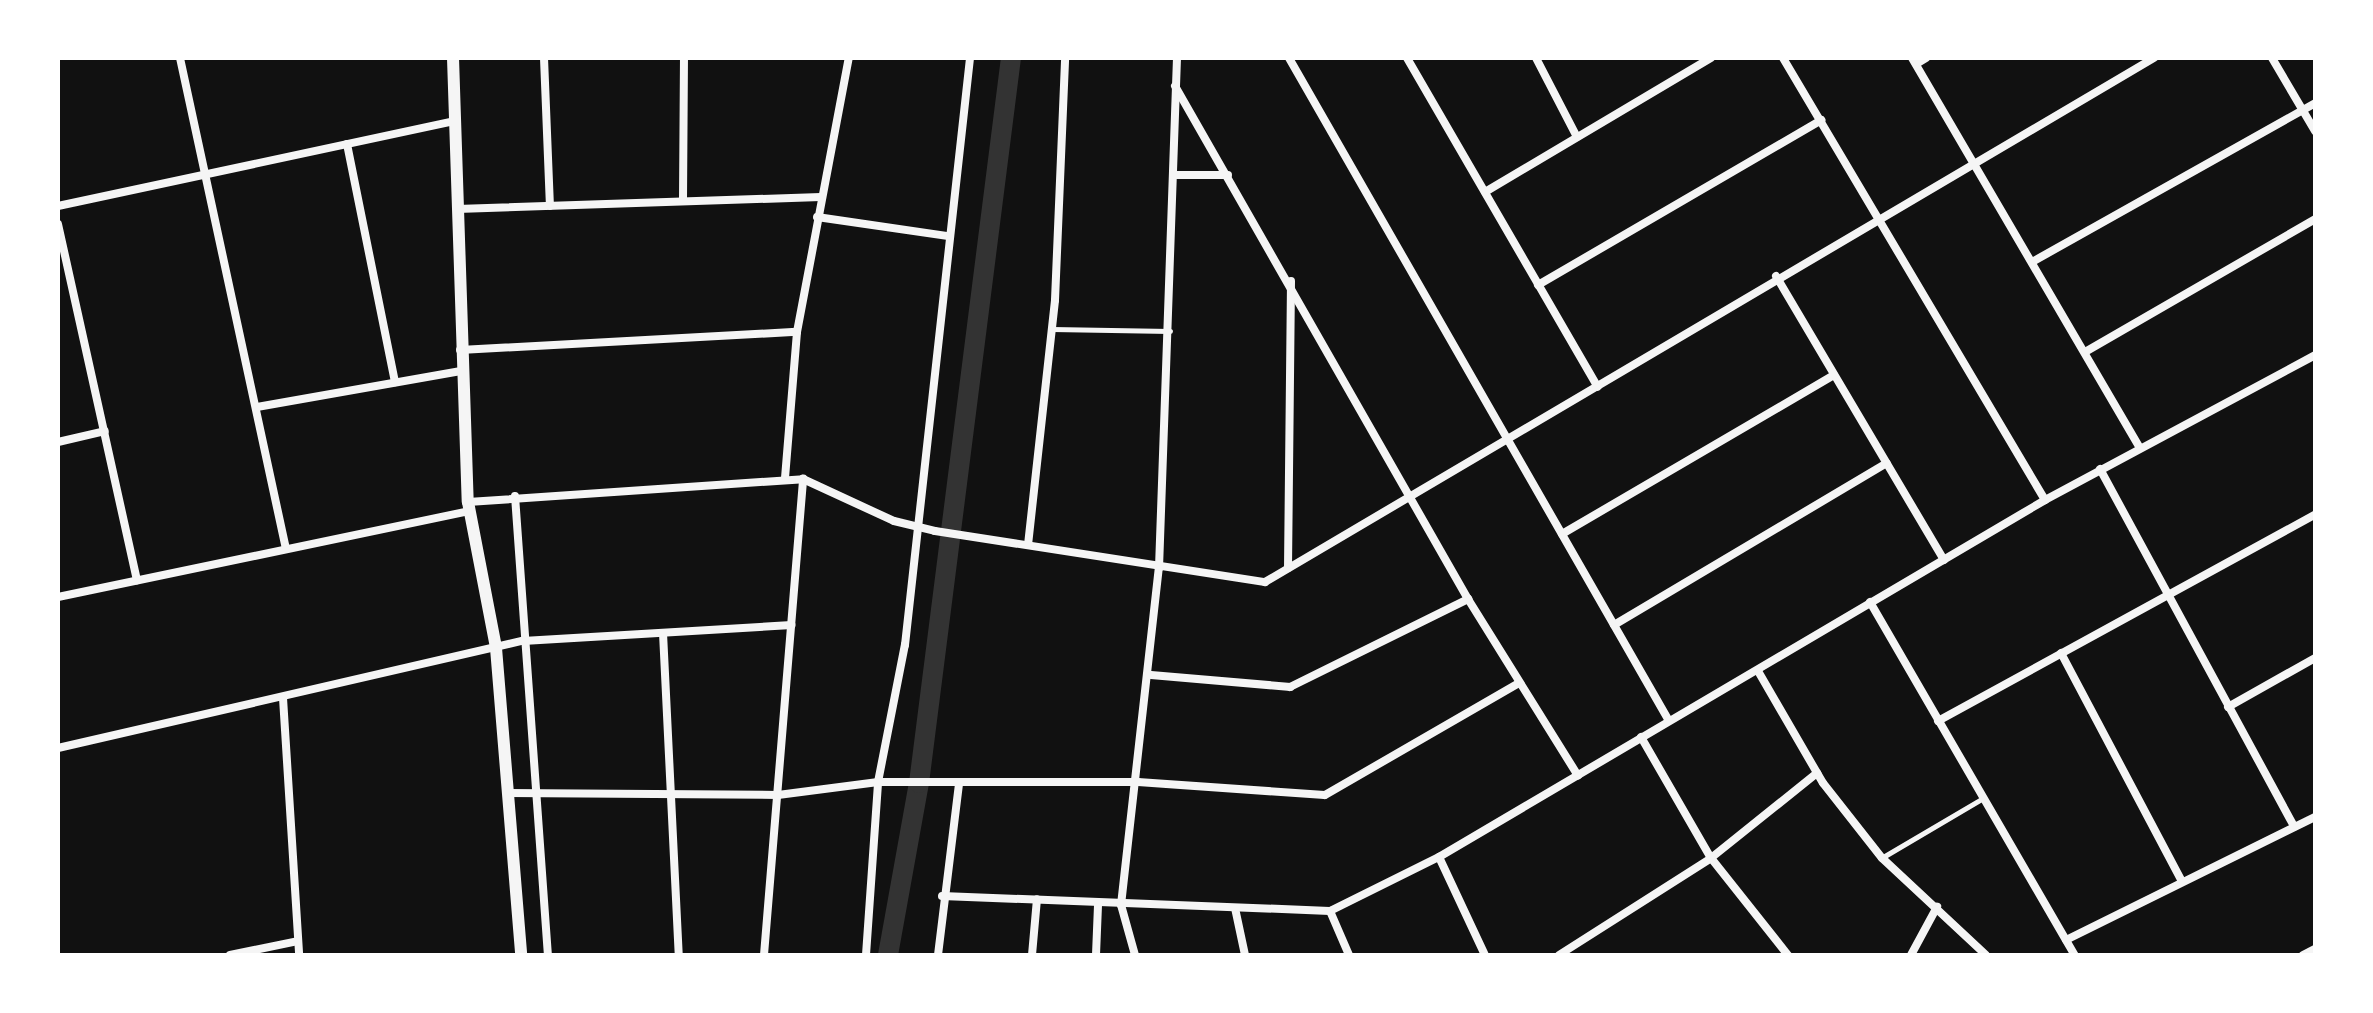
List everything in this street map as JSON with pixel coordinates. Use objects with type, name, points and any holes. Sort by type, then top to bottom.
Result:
[{"type":"street","points":[[180,58],[286,549]]},
{"type":"street","points":[[453,58],[460,350],[469,506],[496,648],[521,955]]},
{"type":"street","points":[[544,58],[550,206]]},
{"type":"street","points":[[683,199],[684,58]]},
{"type":"street","points":[[785,478],[797,332],[849,58]]},
{"type":"street","points":[[866,955],[878,782],[918,527],[947,236],[970,58]]},
{"type":"street","points":[[1028,545],[1051,329],[1065,58]]},
{"type":"street","points":[[1135,955],[1121,905],[1151,675],[1159,568],[1170,331],[1177,58]]},
{"type":"street","points":[[1289,58],[1669,721]]},
{"type":"street","points":[[1407,58],[1598,387]]},
{"type":"street","points":[[1536,58],[1577,137]]},
{"type":"street","points":[[1485,192],[1711,58]]},
{"type":"street","points":[[1783,58],[2045,500]]},
{"type":"street","points":[[1926,58],[1914,61],[2140,448]]},
{"type":"street","points":[[58,597],[515,496],[785,478],[803,479],[918,527],[935,531],[1265,582],[1598,387],[1776,276],[2154,58]]},
{"type":"street","points":[[2272,58],[2315,131]]},
{"type":"street","points":[[1174,85],[1291,280],[1468,599],[1578,776]]},
{"type":"street","points":[[2032,262],[2315,103]]},
{"type":"street","points":[[1538,285],[1821,120]]},
{"type":"street","points":[[58,206],[454,121]]},
{"type":"street","points":[[347,144],[395,382]]},
{"type":"street","points":[[1173,175],[1228,175]]},
{"type":"street","points":[[457,209],[683,199],[821,197]]},
{"type":"street","points":[[817,217],[947,236]]},
{"type":"street","points":[[2085,352],[2315,219]]},
{"type":"street","points":[[58,224],[137,580]]},
{"type":"street","points":[[1776,276],[1944,560]]},
{"type":"street","points":[[1288,568],[1291,280]]},
{"type":"street","points":[[460,350],[797,332]]},
{"type":"street","points":[[942,896],[1037,899],[1098,905],[1330,911],[1439,857],[2045,500],[2315,355]]},
{"type":"street","points":[[257,407],[461,371]]},
{"type":"street","points":[[1562,534],[1834,375]]},
{"type":"street","points":[[58,442],[105,431]]},
{"type":"street","points":[[1614,625],[1887,463]]},
{"type":"street","points":[[2100,469],[2294,827]]},
{"type":"street","points":[[764,955],[803,479]]},
{"type":"street","points":[[515,496],[523,641],[538,795],[548,955]]},
{"type":"street","points":[[1938,721],[2315,515]]},
{"type":"street","points":[[1151,675],[1290,687],[1468,599]]},
{"type":"street","points":[[1870,602],[2075,955]]},
{"type":"street","points":[[58,748],[523,641],[792,625]]},
{"type":"street","points":[[663,633],[679,955]]},
{"type":"street","points":[[2061,653],[2181,880]]},
{"type":"street","points":[[2228,707],[2315,658]]},
{"type":"street","points":[[1758,671],[1817,773],[1882,858],[1986,955]]},
{"type":"street","points":[[508,793],[778,795],[878,782],[1138,782],[1325,795],[1519,683]]},
{"type":"street","points":[[283,698],[299,955]]},
{"type":"street","points":[[1641,737],[1711,858],[1788,955]]},
{"type":"street","points":[[1559,955],[1711,858],[1817,773]]},
{"type":"street","points":[[938,955],[942,896],[959,784]]},
{"type":"street","points":[[2066,940],[2181,880],[2315,817]]},
{"type":"street","points":[[1439,857],[1485,955]]},
{"type":"street","points":[[1032,955],[1037,899]]},
{"type":"street","points":[[1096,955],[1098,905]]},
{"type":"street","points":[[1911,955],[1937,907]]},
{"type":"street","points":[[1235,908],[1245,955]]},
{"type":"street","points":[[1330,911],[1349,955]]},
{"type":"street","points":[[230,955],[298,941]]},
{"type":"street","points":[[2303,955],[2315,949]]},
{"type":"lane","points":[[1051,329],[1170,331]]},
{"type":"lane","points":[[1882,858],[1983,798]]},
{"type":"waterway","points":[[888,955],[919,783],[1011,58]]}]
